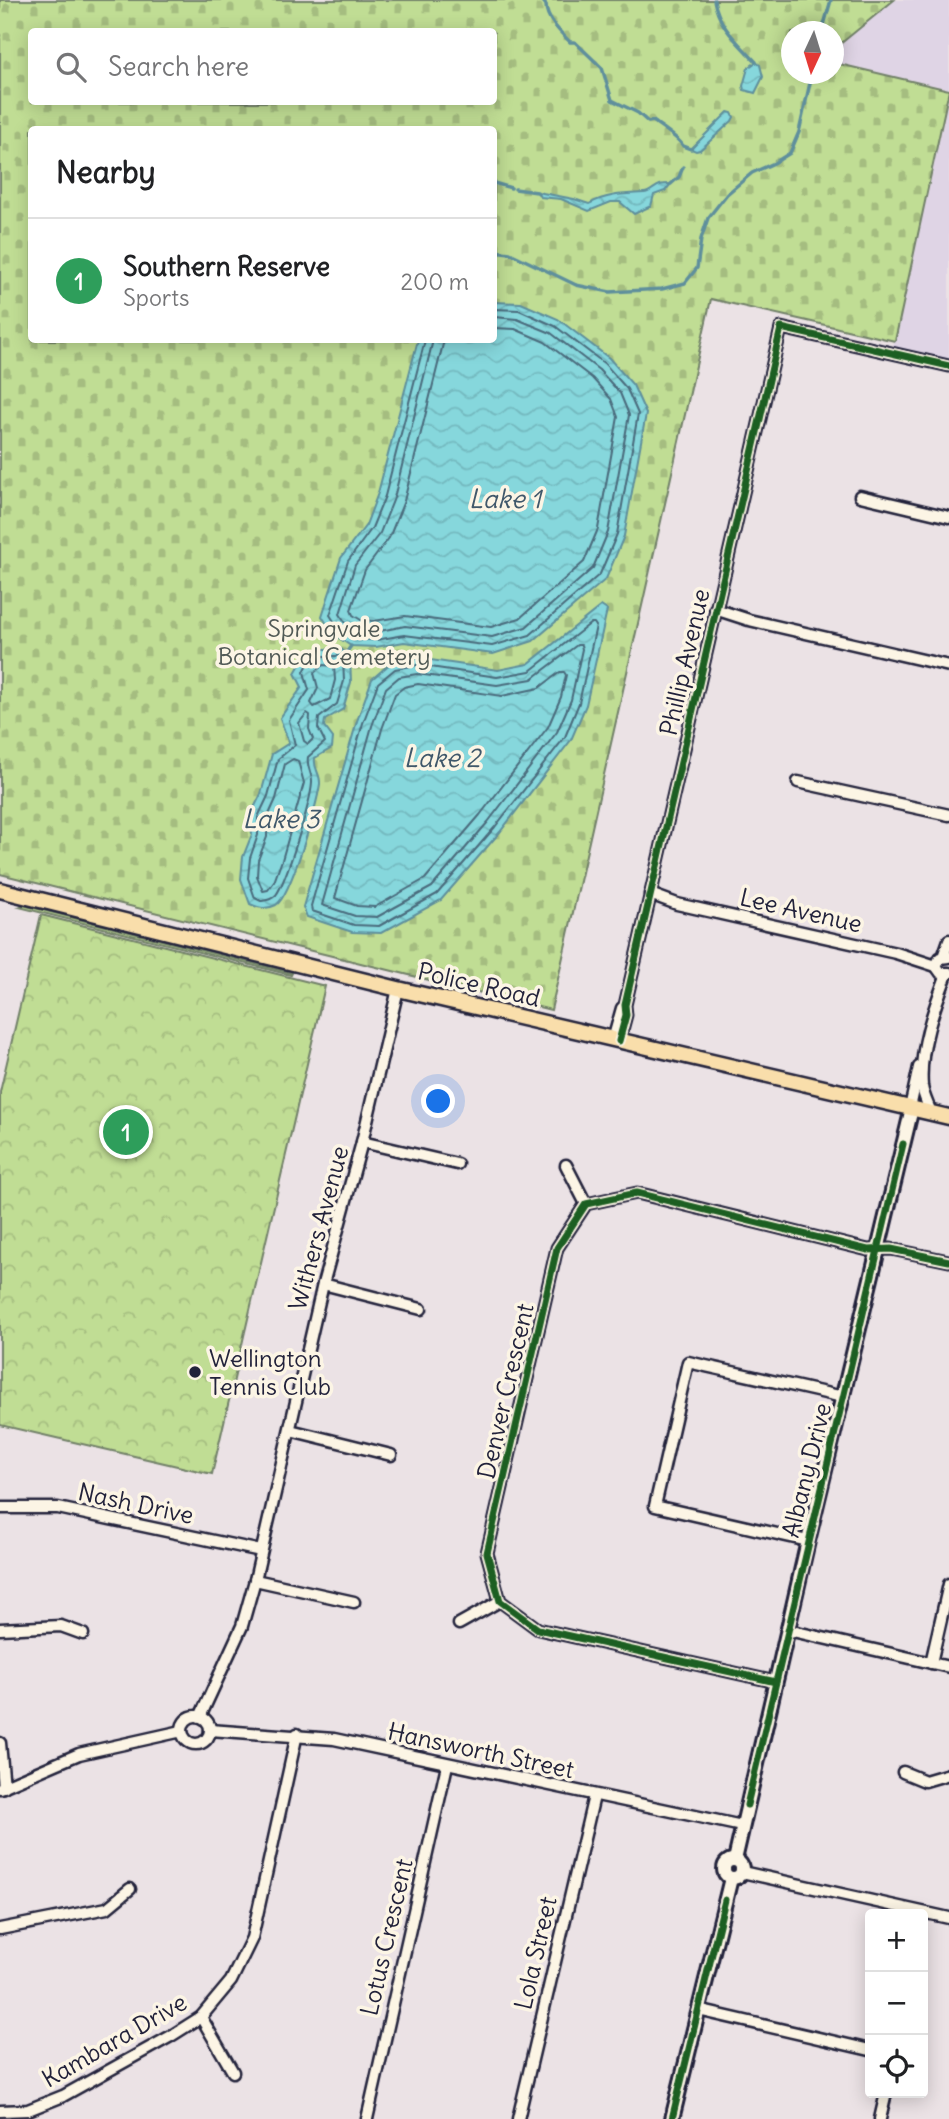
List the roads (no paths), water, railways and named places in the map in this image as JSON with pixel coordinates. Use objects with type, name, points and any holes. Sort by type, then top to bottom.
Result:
[{"type":"main road","name":"Police Road","points":[[0,890],[398,989],[949,1116]]},
{"type":"street","name":"Phillip Avenue","points":[[616,1040],[626,1015],[625,1005],[649,898],[781,328],[949,366]]},
{"type":"street","points":[[860,496],[949,517]]},
{"type":"street","points":[[714,613],[949,666]]},
{"type":"street","points":[[798,782],[949,815]]},
{"type":"street","name":"Lee Avenue","points":[[649,898],[943,966]]},
{"type":"street","points":[[931,1112],[922,1089],[924,1054],[949,940]]},
{"type":"street","name":"Withers Avenue","points":[[200,1717],[242,1626],[255,1580],[323,1284],[362,1142],[398,989]]},
{"type":"street","points":[[911,1108],[919,1062],[924,1054]]},
{"type":"street","name":"Albany Drive","points":[[673,2119],[698,2010],[736,1870],[742,1826],[911,1108]]},
{"type":"street","points":[[362,1142],[457,1164]]},
{"type":"street","points":[[566,1165],[586,1204],[637,1193],[868,1250],[891,1249],[949,1261]]},
{"type":"street","name":"Denver Crescent","points":[[500,1601],[487,1553],[558,1248],[586,1204]]},
{"type":"street","points":[[323,1284],[421,1310]]},
{"type":"street","points":[[808,1541],[655,1506],[688,1362],[843,1397]]},
{"type":"street","points":[[290,1430],[391,1455]]},
{"type":"street","name":"Nash Drive","points":[[0,1508],[58,1508],[261,1551]]},
{"type":"street","points":[[255,1580],[354,1602]]},
{"type":"street","points":[[931,1663],[949,1584]]},
{"type":"street","points":[[459,1624],[500,1601],[538,1629],[776,1682]]},
{"type":"street","points":[[0,1629],[61,1626],[83,1634]]},
{"type":"street","points":[[788,1630],[949,1667]]},
{"type":"street","points":[[200,1717],[208,1722],[210,1730],[207,1739],[197,1744],[188,1741],[182,1731],[188,1718],[200,1717]]},
{"type":"street","name":"Hansworth Street","points":[[210,1730],[298,1734],[334,1739],[742,1826]]},
{"type":"street","points":[[0,1743],[2,1788],[79,1754],[182,1731]]},
{"type":"street","name":"Kambara Drive","points":[[0,2111],[28,2110],[63,2096],[201,2017],[232,1981],[252,1938],[298,1734]]},
{"type":"street","name":"Lotus Crescent","points":[[366,2119],[447,1765]]},
{"type":"street","points":[[902,1772],[925,1781],[949,1774]]},
{"type":"street","name":"Lola Street","points":[[518,2119],[594,1796]]},
{"type":"street","points":[[736,1870],[949,1918]]},
{"type":"street","points":[[0,1929],[107,1908],[130,1889]]},
{"type":"street","points":[[698,2010],[865,2049]]},
{"type":"street","points":[[201,2017],[233,2071]]},
{"type":"street","points":[[880,2119],[885,2098]]},
{"type":"water","points":[[756,62],[760,65],[763,77],[755,93],[744,90],[743,86],[748,68]]},
{"type":"water","points":[[728,112],[734,117],[732,121],[700,150],[691,149]]},
{"type":"water","points":[[671,184],[665,191],[654,195],[651,206],[634,214],[620,202],[611,202],[589,211],[561,199],[540,197],[537,192],[589,204],[609,196],[646,193],[660,185]]},
{"type":"water","name":"Lake 1","points":[[497,302],[521,303],[558,319],[609,358],[633,385],[646,414],[624,536],[606,579],[533,641],[493,654],[404,642],[376,647],[351,646],[333,634],[322,616],[341,558],[366,525],[378,493],[417,343],[497,343]]},
{"type":"water","name":"Lake 2","points":[[601,606],[607,610],[586,705],[571,740],[500,832],[441,900],[381,933],[352,932],[307,917],[303,907],[357,721],[372,679],[392,662],[417,658],[498,670],[528,664]]},
{"type":"water","name":"Lake 3","points":[[318,649],[341,649],[350,656],[351,682],[343,709],[325,720],[324,726],[333,738],[332,748],[315,758],[320,784],[296,868],[276,905],[269,908],[260,907],[250,904],[241,879],[243,857],[252,834],[250,816],[261,794],[272,754],[289,743],[280,718],[302,687],[295,673],[302,661]]},
{"type":"waterway","points":[[542,0],[558,30],[602,68],[612,100],[638,113],[648,122],[653,121],[683,146],[691,149]]},
{"type":"waterway","points":[[714,0],[725,27],[756,62]]},
{"type":"waterway","points":[[825,21],[831,0]]},
{"type":"waterway","points":[[497,251],[510,253],[576,285],[610,292],[662,289],[685,283],[697,268],[701,239],[708,218],[727,194],[752,173],[790,153],[799,132],[810,84]]},
{"type":"waterway","points":[[671,184],[679,177],[683,167]]},
{"type":"waterway","points":[[497,184],[511,188]]},
{"type":"waterway","points":[[515,189],[537,192]]},
{"type":"waterway","points":[[346,653],[351,646]]},
{"type":"place","name":"Southern Reserve","points":[[126,1132]]},
{"type":"place","name":"Wellington Tennis Club","points":[[195,1372]]},
{"type":"park label","name":"Springvale Botanical Cemetery","points":[[324,642]]}]
